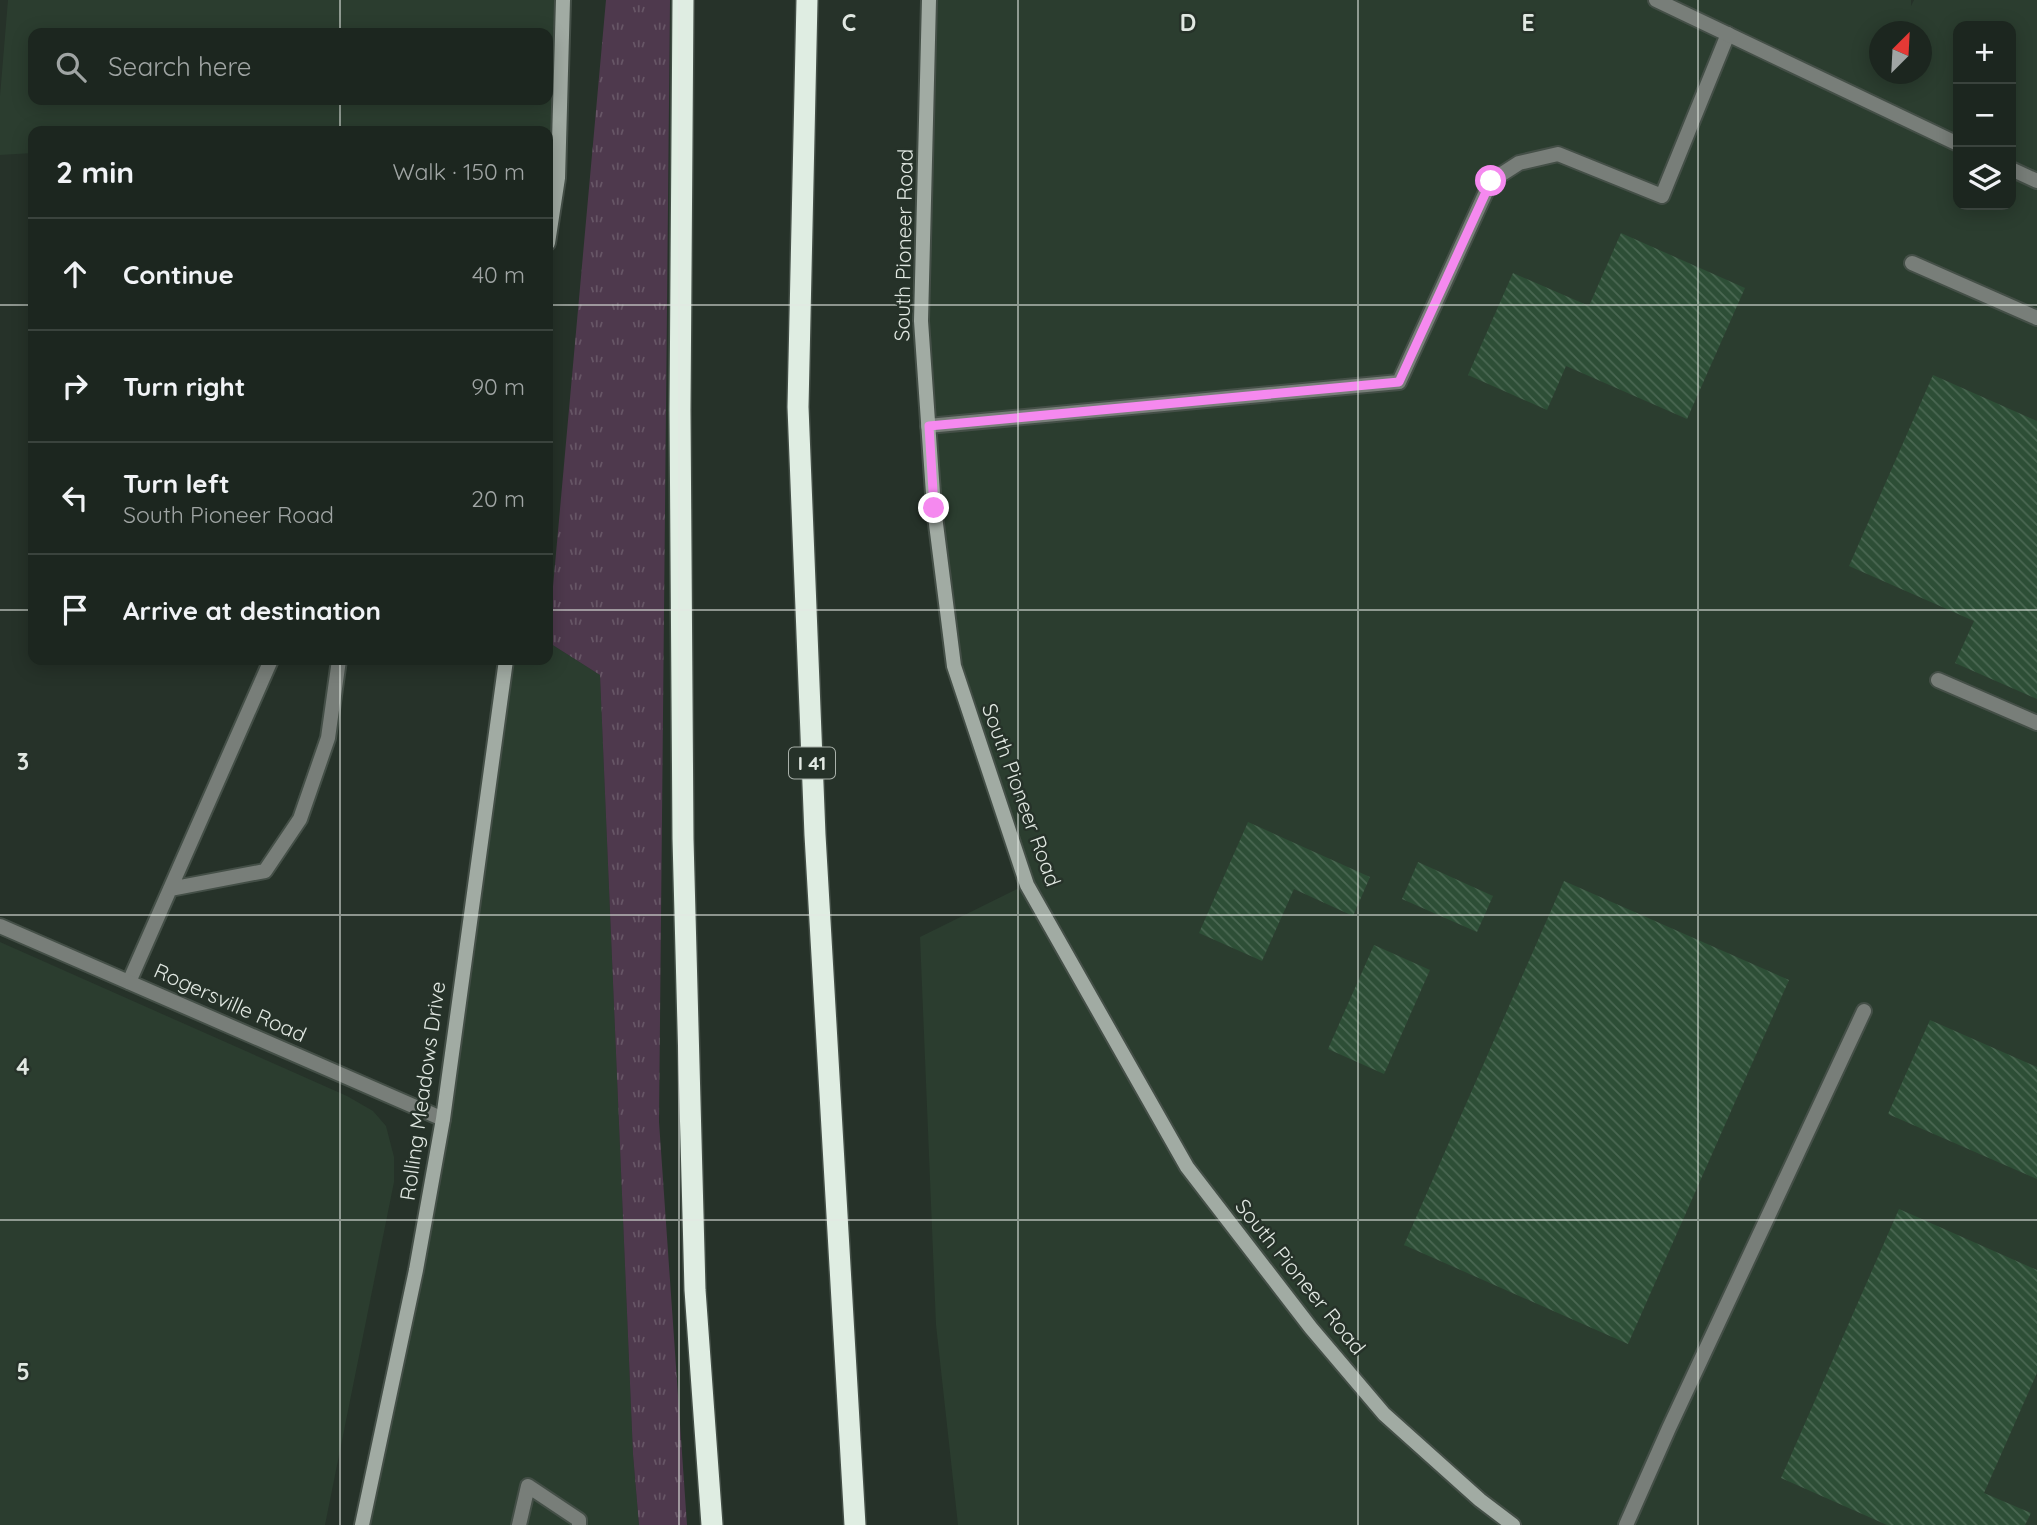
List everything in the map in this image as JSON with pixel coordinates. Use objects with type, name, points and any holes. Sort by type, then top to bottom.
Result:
[{"type":"highway","points":[[683,0],[680,410],[683,839],[695,1290],[712,1525]]},
{"type":"highway","name":"I 41","points":[[807,0],[798,407],[815,835],[855,1525]]},
{"type":"main road","points":[[553,210],[558,178],[563,0]]},
{"type":"main road","name":"South Pioneer Road","points":[[929,0],[921,321],[934,508],[954,666],[1027,885],[1186,1167],[1311,1328],[1384,1414],[1480,1500],[1513,1525]]},
{"type":"main road","name":"Rolling Meadows Drive","points":[[362,1525],[416,1270],[443,1119],[505,665]]},
{"type":"street","points":[[1656,0],[1953,142]]},
{"type":"street","points":[[929,426],[1399,382],[1491,181],[1519,163],[1558,154],[1662,196],[1728,34]]},
{"type":"street","points":[[2016,171],[2037,181]]},
{"type":"street","points":[[1912,263],[2037,318]]},
{"type":"street","points":[[129,982],[269,665]]},
{"type":"street","points":[[170,889],[265,872],[300,819],[328,738],[338,665]]},
{"type":"street","points":[[1938,680],[2037,723]]},
{"type":"street","name":"Rogersville Road","points":[[0,926],[443,1119]]},
{"type":"street","points":[[1626,1525],[1864,1011]]},
{"type":"street","points":[[519,1525],[528,1486],[579,1520],[579,1525]]},
{"type":"shaded area","points":[[8,0],[563,0],[559,130],[553,130],[553,126],[28,126],[28,153],[0,155],[0,96]]},
{"type":"shaded area","points":[[929,0],[1911,0],[1911,6],[1914,0],[2037,0],[2037,1525],[958,1525],[936,1325],[920,937],[1027,884],[954,666],[921,321]]},
{"type":"shaded area","points":[[553,645],[600,675],[633,1454],[639,1525],[362,1525],[416,1270],[505,665],[553,665]]},
{"type":"shaded area","points":[[0,942],[347,1096],[373,1111],[386,1126],[394,1157],[394,1182],[325,1525],[0,1525]]},
{"type":"green space","points":[[606,0],[670,0],[659,1122],[687,1525],[639,1525],[633,1454],[600,675],[553,645],[553,587]]},
{"type":"building","points":[[1621,233],[1745,288],[1687,419],[1566,366],[1547,410],[1468,375],[1513,273],[1589,306]]},
{"type":"building","points":[[1933,375],[2037,421],[2037,699],[1955,663],[1974,621],[1849,566]]},
{"type":"building","points":[[1248,822],[1370,877],[1353,916],[1294,889],[1262,961],[1199,933]]},
{"type":"building","points":[[1418,862],[1493,896],[1477,932],[1402,899]]},
{"type":"building","points":[[1564,881],[1789,980],[1628,1344],[1404,1245]]},
{"type":"building","points":[[1374,945],[1430,970],[1384,1074],[1328,1049]]},
{"type":"building","points":[[1930,1020],[2037,1067],[2037,1179],[1888,1114]]},
{"type":"building","points":[[1899,1209],[2037,1270],[2037,1373],[1984,1493],[2031,1513],[2025,1525],[1887,1525],[1781,1478]]},
{"type":"route","points":[[934,508],[929,426],[1399,382],[1491,181]]}]
